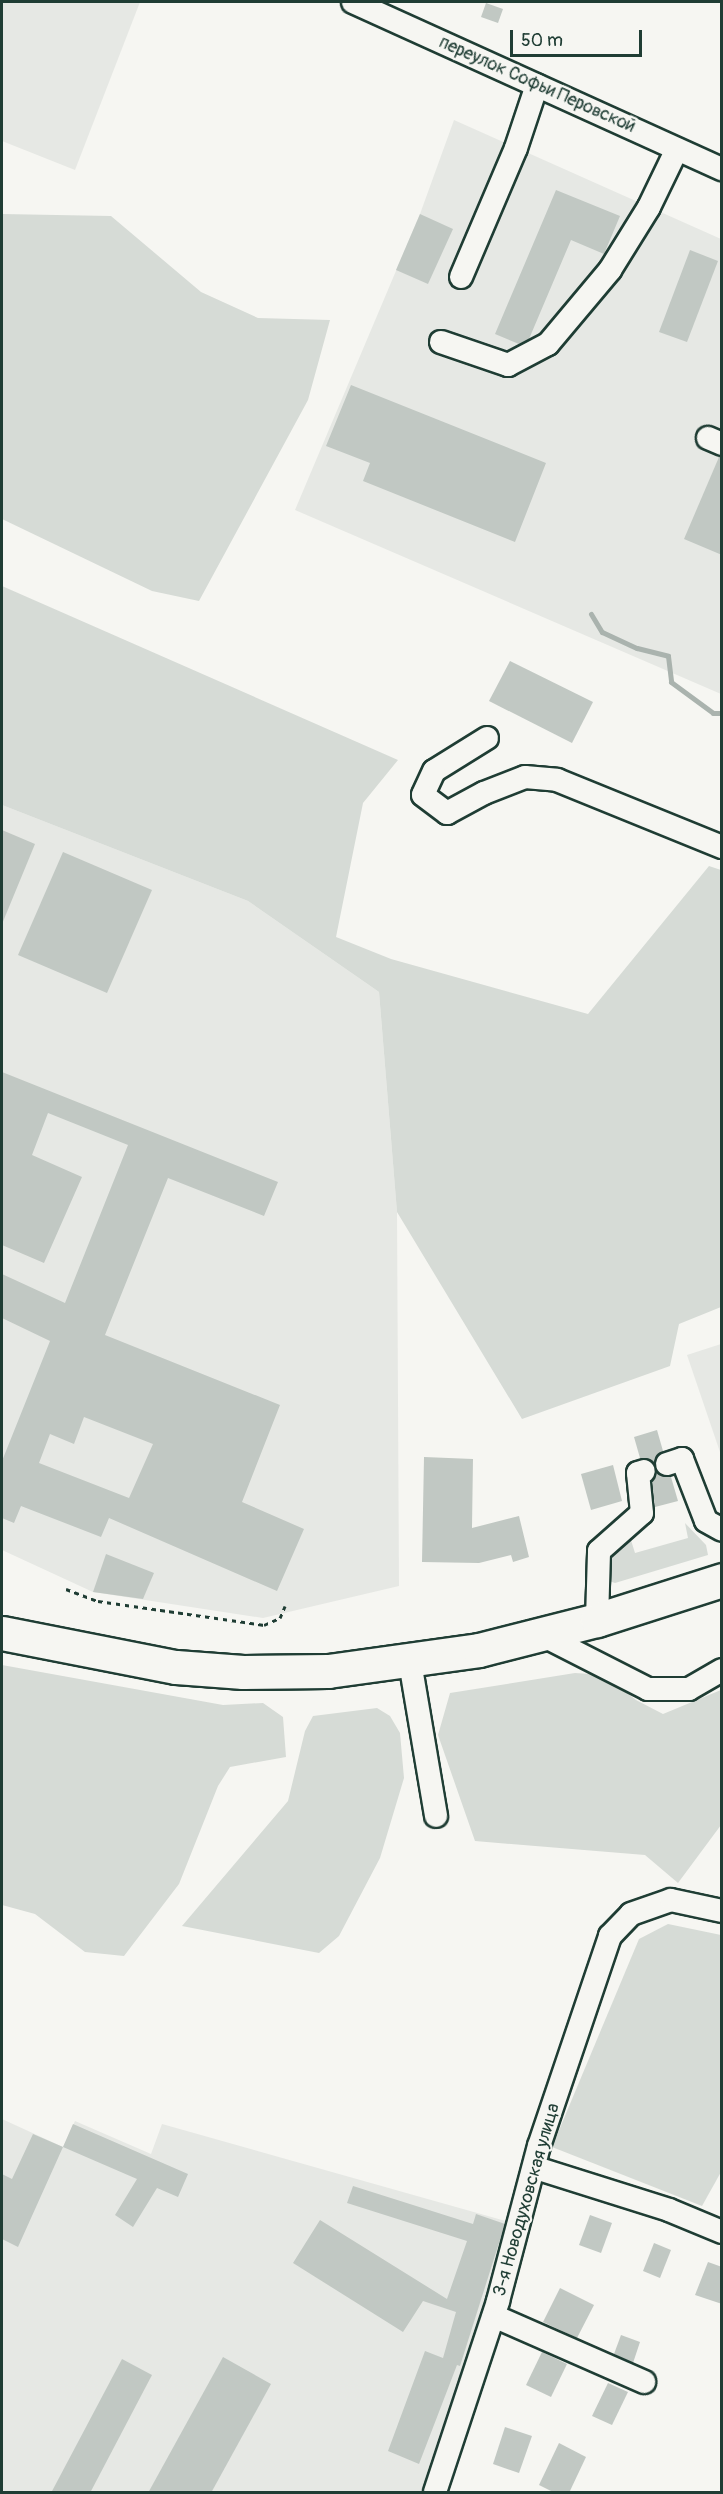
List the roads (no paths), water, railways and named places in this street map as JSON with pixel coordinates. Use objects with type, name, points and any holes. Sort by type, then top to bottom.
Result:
[{"type":"highway","points":[[2,1633],[147,1663],[243,1672],[328,1671],[410,1662],[542,1635],[722,1580]]},
{"type":"street","name":"переулок Софьи Перовской","points":[[353,2],[722,169]]},
{"type":"street","points":[[461,276],[516,148],[537,86]]},
{"type":"street","points":[[441,342],[508,365],[548,345],[610,270],[649,207],[677,149]]},
{"type":"street","points":[[487,738],[434,771],[423,795],[447,813],[484,793],[525,777],[557,780],[722,847]]},
{"type":"street","points":[[667,1464],[682,1460],[706,1521],[722,1530]]},
{"type":"street","points":[[597,1620],[599,1551],[642,1513],[638,1473],[644,1471]]},
{"type":"street","points":[[542,1635],[648,1689],[689,1689],[722,1670]]},
{"type":"street","points":[[410,1662],[436,1816]]},
{"type":"street","name":"3-я Новодуховская улица","points":[[440,2491],[494,2316],[536,2168],[539,2146],[610,1936],[630,1914],[670,1900],[722,1911]]},
{"type":"street","points":[[536,2168],[669,2210],[722,2232]]},
{"type":"street","points":[[494,2316],[644,2382]]},
{"type":"waterway","points":[[591,614],[602,632],[637,648],[668,656],[671,682],[713,713],[722,713]]}]
